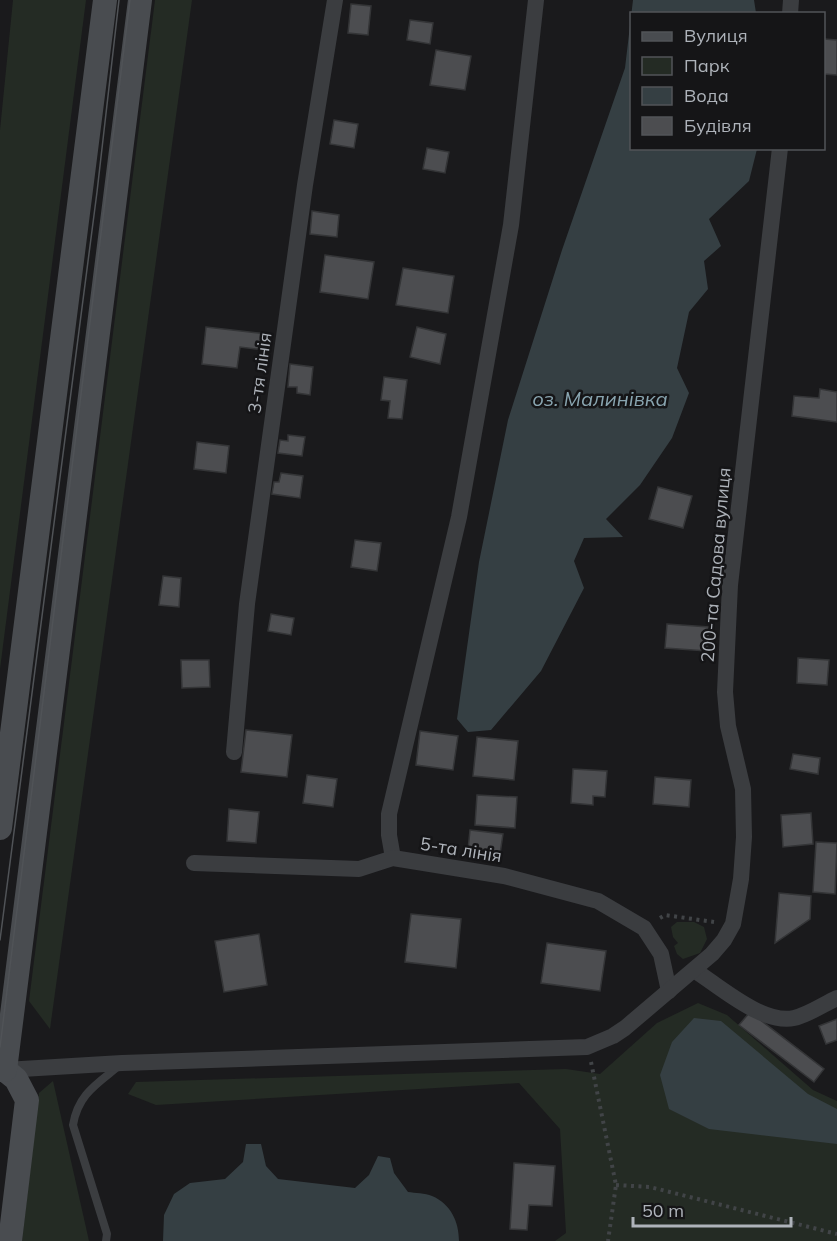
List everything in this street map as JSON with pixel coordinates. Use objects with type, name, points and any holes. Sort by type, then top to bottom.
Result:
[{"type":"main road","points":[[0,828],[105,0]]},
{"type":"main road","points":[[10,1241],[27,1100],[16,1079],[2,1070],[140,0]]},
{"type":"street","name":"3-тя лінія","points":[[234,752],[247,604],[305,185],[335,0]]},
{"type":"street","points":[[393,858],[389,835],[389,814],[459,517],[511,225],[536,0]]},
{"type":"street","name":"200-та Садова вулиця","points":[[588,1047],[625,1028],[694,970],[724,940],[733,924],[741,879],[744,837],[743,789],[728,726],[725,692],[730,585],[780,150]]},
{"type":"street","name":"5-та лінія","points":[[194,863],[359,869],[393,858],[504,876],[598,901],[644,928],[661,954],[669,991]]},
{"type":"street","points":[[694,970],[757,1011],[776,1019],[795,1018],[837,998]]},
{"type":"street","points":[[2,1070],[122,1063],[588,1047]]},
{"type":"lane","points":[[106,1241],[106,1234],[73,1125],[75,1111],[84,1095],[122,1063]]},
{"type":"path","points":[[644,928],[665,915],[733,924]]},
{"type":"path","points":[[588,1047],[616,1185],[608,1241]]},
{"type":"path","points":[[616,1185],[650,1187],[837,1234]]},
{"type":"green space","points":[[13,0],[86,0],[0,669],[0,130]]},
{"type":"green space","points":[[155,0],[192,0],[50,1029],[29,1001]]},
{"type":"green space","points":[[677,922],[694,922],[704,927],[707,939],[700,953],[683,959],[677,954],[674,946],[678,943],[673,937],[671,927]]},
{"type":"green space","points":[[698,1003],[727,1015],[813,1090],[837,1101],[837,1241],[555,1241],[566,1233],[560,1129],[519,1083],[156,1105],[128,1094],[136,1082],[566,1069],[600,1074],[657,1023]]},
{"type":"green space","points":[[53,1081],[89,1241],[22,1241],[39,1093]]},
{"type":"water","name":"оз. Малинівка","points":[[633,0],[754,0],[756,12],[632,12]]},
{"type":"water","name":"оз. Малинівка","points":[[630,26],[630,150],[757,150],[749,181],[709,219],[721,246],[704,261],[708,289],[689,312],[677,368],[689,393],[672,438],[640,485],[606,519],[623,537],[584,538],[574,561],[584,588],[541,671],[491,730],[468,732],[457,719],[479,562],[508,420],[562,250],[625,68]]},
{"type":"water","points":[[694,1018],[721,1021],[808,1094],[837,1109],[837,1144],[709,1129],[669,1109],[660,1075],[672,1042]]},
{"type":"water","points":[[246,1144],[261,1144],[266,1166],[278,1179],[355,1188],[369,1175],[378,1156],[390,1158],[394,1173],[408,1192],[432,1196],[439,1199],[449,1209],[453,1214],[459,1241],[163,1241],[164,1215],[174,1194],[190,1183],[225,1179],[243,1162]]},
{"type":"building","points":[[351,4],[371,6],[368,35],[348,33]]},
{"type":"building","points":[[410,20],[433,23],[430,44],[407,40]]},
{"type":"building","points":[[825,39],[837,40],[837,75],[825,74]]},
{"type":"building","points":[[436,50],[471,56],[465,90],[430,85]]},
{"type":"building","points":[[334,120],[358,124],[354,148],[330,144]]},
{"type":"building","points":[[427,148],[449,152],[445,173],[423,169]]},
{"type":"building","points":[[312,211],[339,215],[337,237],[310,234]]},
{"type":"building","points":[[325,255],[374,262],[368,299],[320,292]]},
{"type":"building","points":[[403,268],[454,276],[448,313],[396,305]]},
{"type":"building","points":[[206,327],[267,334],[265,350],[240,347],[237,368],[202,364]]},
{"type":"building","points":[[417,327],[446,334],[440,364],[410,357]]},
{"type":"building","points":[[290,364],[313,367],[310,395],[297,393],[297,387],[288,387]]},
{"type":"building","points":[[384,377],[407,380],[402,419],[388,418],[390,401],[381,400]]},
{"type":"building","points":[[820,389],[837,392],[837,422],[792,416],[794,396],[819,398]]},
{"type":"building","points":[[288,435],[305,437],[302,456],[278,453],[280,440],[288,441]]},
{"type":"building","points":[[197,442],[229,446],[226,473],[194,469]]},
{"type":"building","points":[[281,473],[303,476],[300,498],[272,494],[274,482],[279,482]]},
{"type":"building","points":[[658,487],[692,496],[683,528],[649,519]]},
{"type":"building","points":[[355,540],[381,543],[377,571],[351,567]]},
{"type":"building","points":[[163,576],[181,578],[179,607],[159,605]]},
{"type":"building","points":[[271,614],[294,618],[291,635],[268,631]]},
{"type":"building","points":[[667,624],[709,627],[707,651],[665,648]]},
{"type":"building","points":[[798,658],[829,660],[827,685],[797,683]]},
{"type":"building","points":[[181,660],[209,660],[210,687],[182,688]]},
{"type":"building","points":[[246,730],[292,735],[287,777],[241,772]]},
{"type":"building","points":[[420,731],[458,736],[453,770],[416,765]]},
{"type":"building","points":[[477,737],[518,741],[514,780],[473,776]]},
{"type":"building","points":[[793,754],[820,758],[818,774],[790,769]]},
{"type":"building","points":[[573,769],[607,771],[605,797],[593,796],[593,805],[571,803]]},
{"type":"building","points":[[307,775],[337,779],[333,807],[303,803]]},
{"type":"building","points":[[655,777],[691,780],[689,807],[653,804]]},
{"type":"building","points":[[477,795],[517,797],[515,828],[475,825]]},
{"type":"building","points":[[229,809],[259,812],[256,843],[227,841]]},
{"type":"building","points":[[811,813],[813,844],[783,847],[781,815]]},
{"type":"building","points":[[470,830],[503,834],[500,854],[468,850]]},
{"type":"building","points":[[816,842],[837,843],[835,894],[813,892]]},
{"type":"building","points":[[779,893],[811,896],[810,919],[775,943]]},
{"type":"building","points":[[411,914],[461,919],[456,968],[405,962]]},
{"type":"building","points":[[259,934],[267,985],[224,992],[215,941]]},
{"type":"building","points":[[547,943],[606,951],[600,991],[541,983]]},
{"type":"building","points":[[750,1012],[824,1069],[814,1082],[739,1025]]},
{"type":"building","points":[[837,1019],[837,1040],[826,1044],[819,1026]]},
{"type":"building","points":[[514,1163],[555,1166],[552,1206],[529,1205],[527,1230],[510,1229]]},
{"type":"tram line","points":[[0,940],[97,192],[119,0]]},
{"type":"tram line","points":[[0,1047],[130,0]]}]
